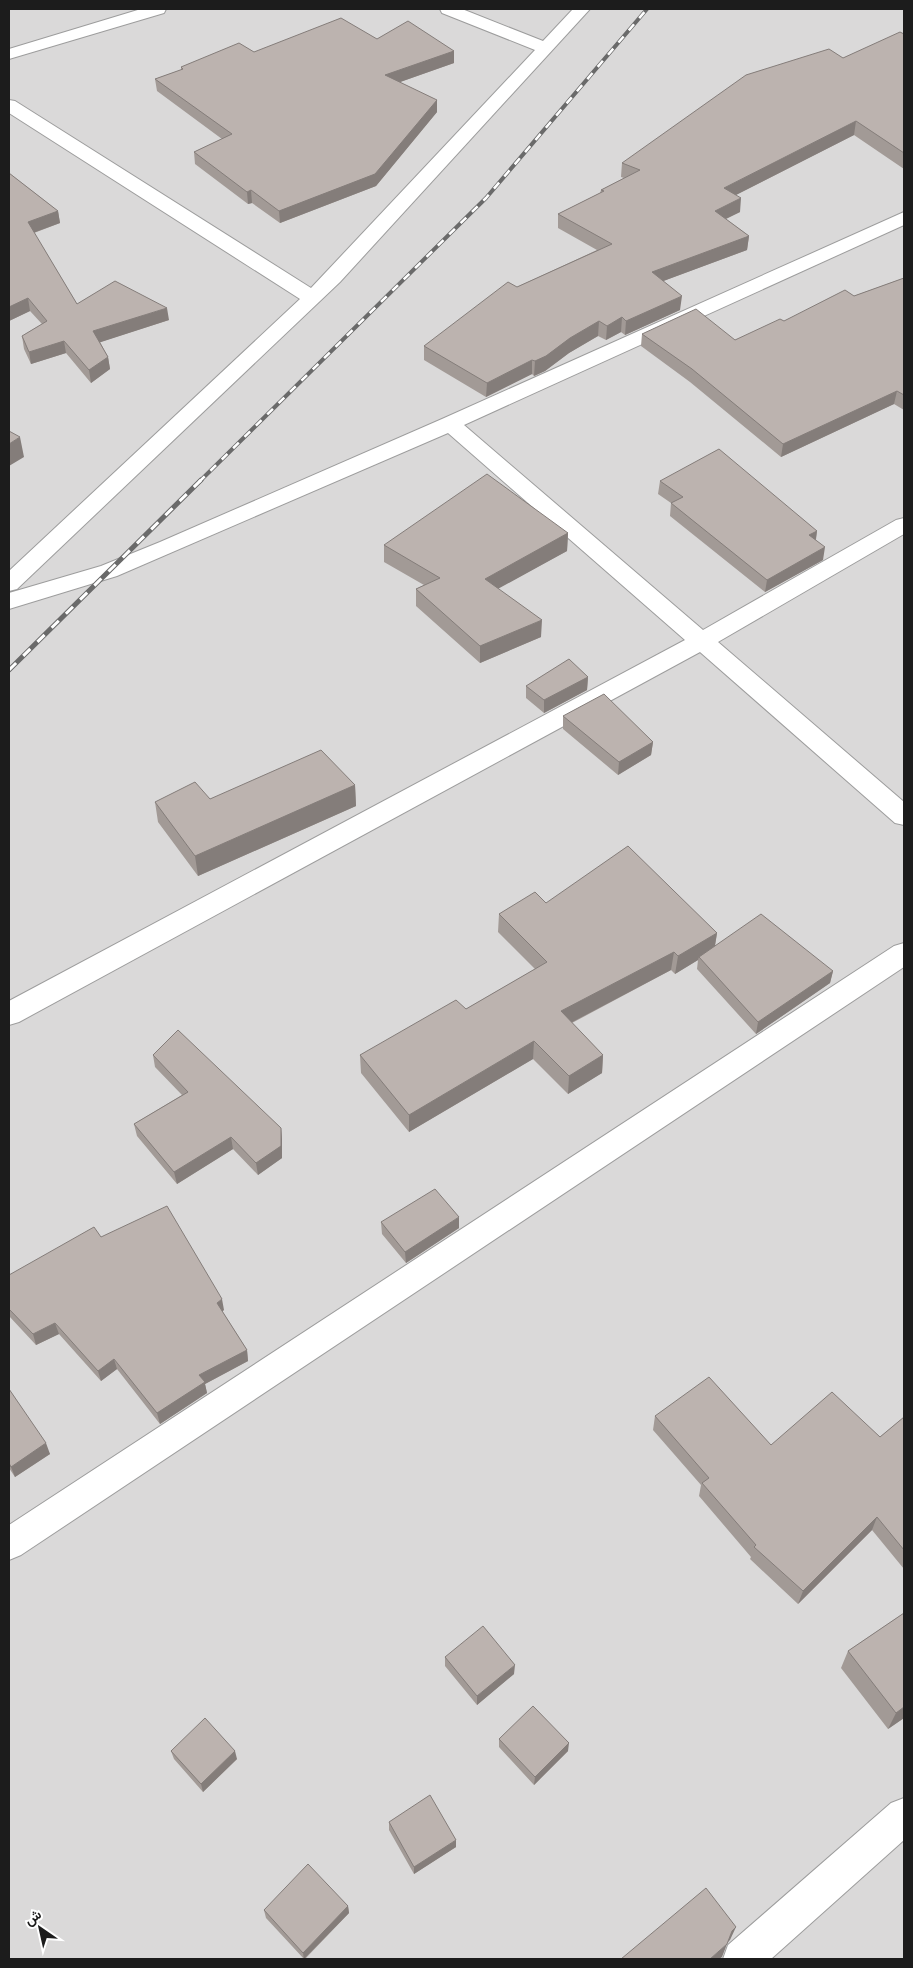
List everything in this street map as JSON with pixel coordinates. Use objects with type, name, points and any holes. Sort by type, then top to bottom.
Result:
[{"type":"street","points":[[9,54],[158,9]]},
{"type":"street","points":[[448,9],[545,48]]},
{"type":"street","points":[[9,584],[312,298],[582,9]]},
{"type":"street","points":[[9,105],[312,298]]},
{"type":"street","points":[[9,601],[109,571],[168,547],[450,424],[904,218]]},
{"type":"street","points":[[450,424],[904,816]]},
{"type":"street","points":[[9,1014],[702,641],[904,526]]},
{"type":"street","points":[[9,1544],[904,953]]},
{"type":"street","points":[[742,1959],[904,1816]]},
{"type":"shaded area","points":[[9,9],[904,9],[904,1959],[9,1959]]},
{"type":"building","points":[[341,18],[377,39],[408,21],[454,51],[385,75],[437,100],[375,174],[279,211],[251,190],[247,192],[194,152],[232,134],[155,79],[183,69],[181,67],[239,43],[254,52]]},
{"type":"building","points":[[900,32],[904,34],[904,153],[856,121],[724,188],[741,198],[715,211],[749,236],[652,272],[682,296],[626,321],[622,317],[607,326],[599,321],[570,338],[546,356],[535,361],[532,360],[487,383],[424,346],[508,282],[517,287],[612,244],[558,214],[640,170],[622,163],[746,75],[829,49],[843,58]]},
{"type":"building","points":[[9,173],[58,211],[28,222],[77,304],[115,281],[167,308],[93,331],[108,357],[89,370],[64,341],[29,352],[22,336],[47,321],[28,298],[9,307]]},
{"type":"building","points":[[904,278],[904,395],[897,391],[783,444],[692,369],[642,334],[696,309],[735,340],[780,319],[784,321],[845,290],[854,296]]},
{"type":"building","points":[[9,431],[20,437],[9,444]]},
{"type":"building","points":[[719,449],[817,531],[809,535],[825,547],[767,580],[671,503],[683,497],[660,481]]},
{"type":"building","points":[[487,474],[568,533],[485,579],[542,620],[480,646],[416,589],[440,578],[384,545]]},
{"type":"building","points":[[569,659],[588,677],[544,700],[526,686]]},
{"type":"building","points":[[604,694],[653,742],[619,762],[563,716]]},
{"type":"building","points":[[321,750],[355,785],[195,856],[155,802],[195,782],[210,799]]},
{"type":"building","points":[[628,846],[717,933],[678,956],[674,952],[561,1011],[603,1055],[569,1076],[534,1041],[409,1115],[360,1055],[456,1000],[466,1009],[547,962],[499,914],[535,892],[546,903]]},
{"type":"building","points":[[761,914],[833,971],[758,1022],[699,957]]},
{"type":"building","points":[[178,1030],[281,1128],[281,1146],[256,1163],[231,1137],[174,1172],[134,1124],[188,1092],[153,1055]]},
{"type":"building","points":[[435,1189],[459,1217],[405,1252],[381,1222]]},
{"type":"building","points":[[167,1206],[222,1299],[217,1303],[247,1350],[199,1375],[205,1382],[157,1413],[114,1359],[98,1371],[55,1323],[33,1334],[9,1309],[9,1275],[94,1227],[101,1237]]},
{"type":"building","points":[[709,1377],[771,1445],[832,1392],[880,1437],[904,1417],[904,1550],[877,1517],[803,1591],[754,1547],[756,1545],[702,1483],[709,1478],[655,1416]]},
{"type":"building","points":[[9,1389],[46,1443],[11,1467],[9,1463]]},
{"type":"building","points":[[904,1613],[904,1707],[896,1713],[848,1651]]},
{"type":"building","points":[[483,1626],[515,1665],[477,1696],[445,1657]]},
{"type":"building","points":[[533,1706],[569,1743],[535,1777],[499,1739]]},
{"type":"building","points":[[205,1718],[235,1751],[201,1784],[171,1751]]},
{"type":"building","points":[[430,1795],[456,1840],[414,1867],[389,1822]]},
{"type":"building","points":[[308,1864],[348,1906],[303,1953],[264,1910]]},
{"type":"building","points":[[706,1888],[736,1927],[732,1931],[727,1944],[710,1959],[621,1959]]},
{"type":"railway","points":[[199,482],[486,198],[647,9]]},
{"type":"railway","points":[[9,670],[201,480]]}]
